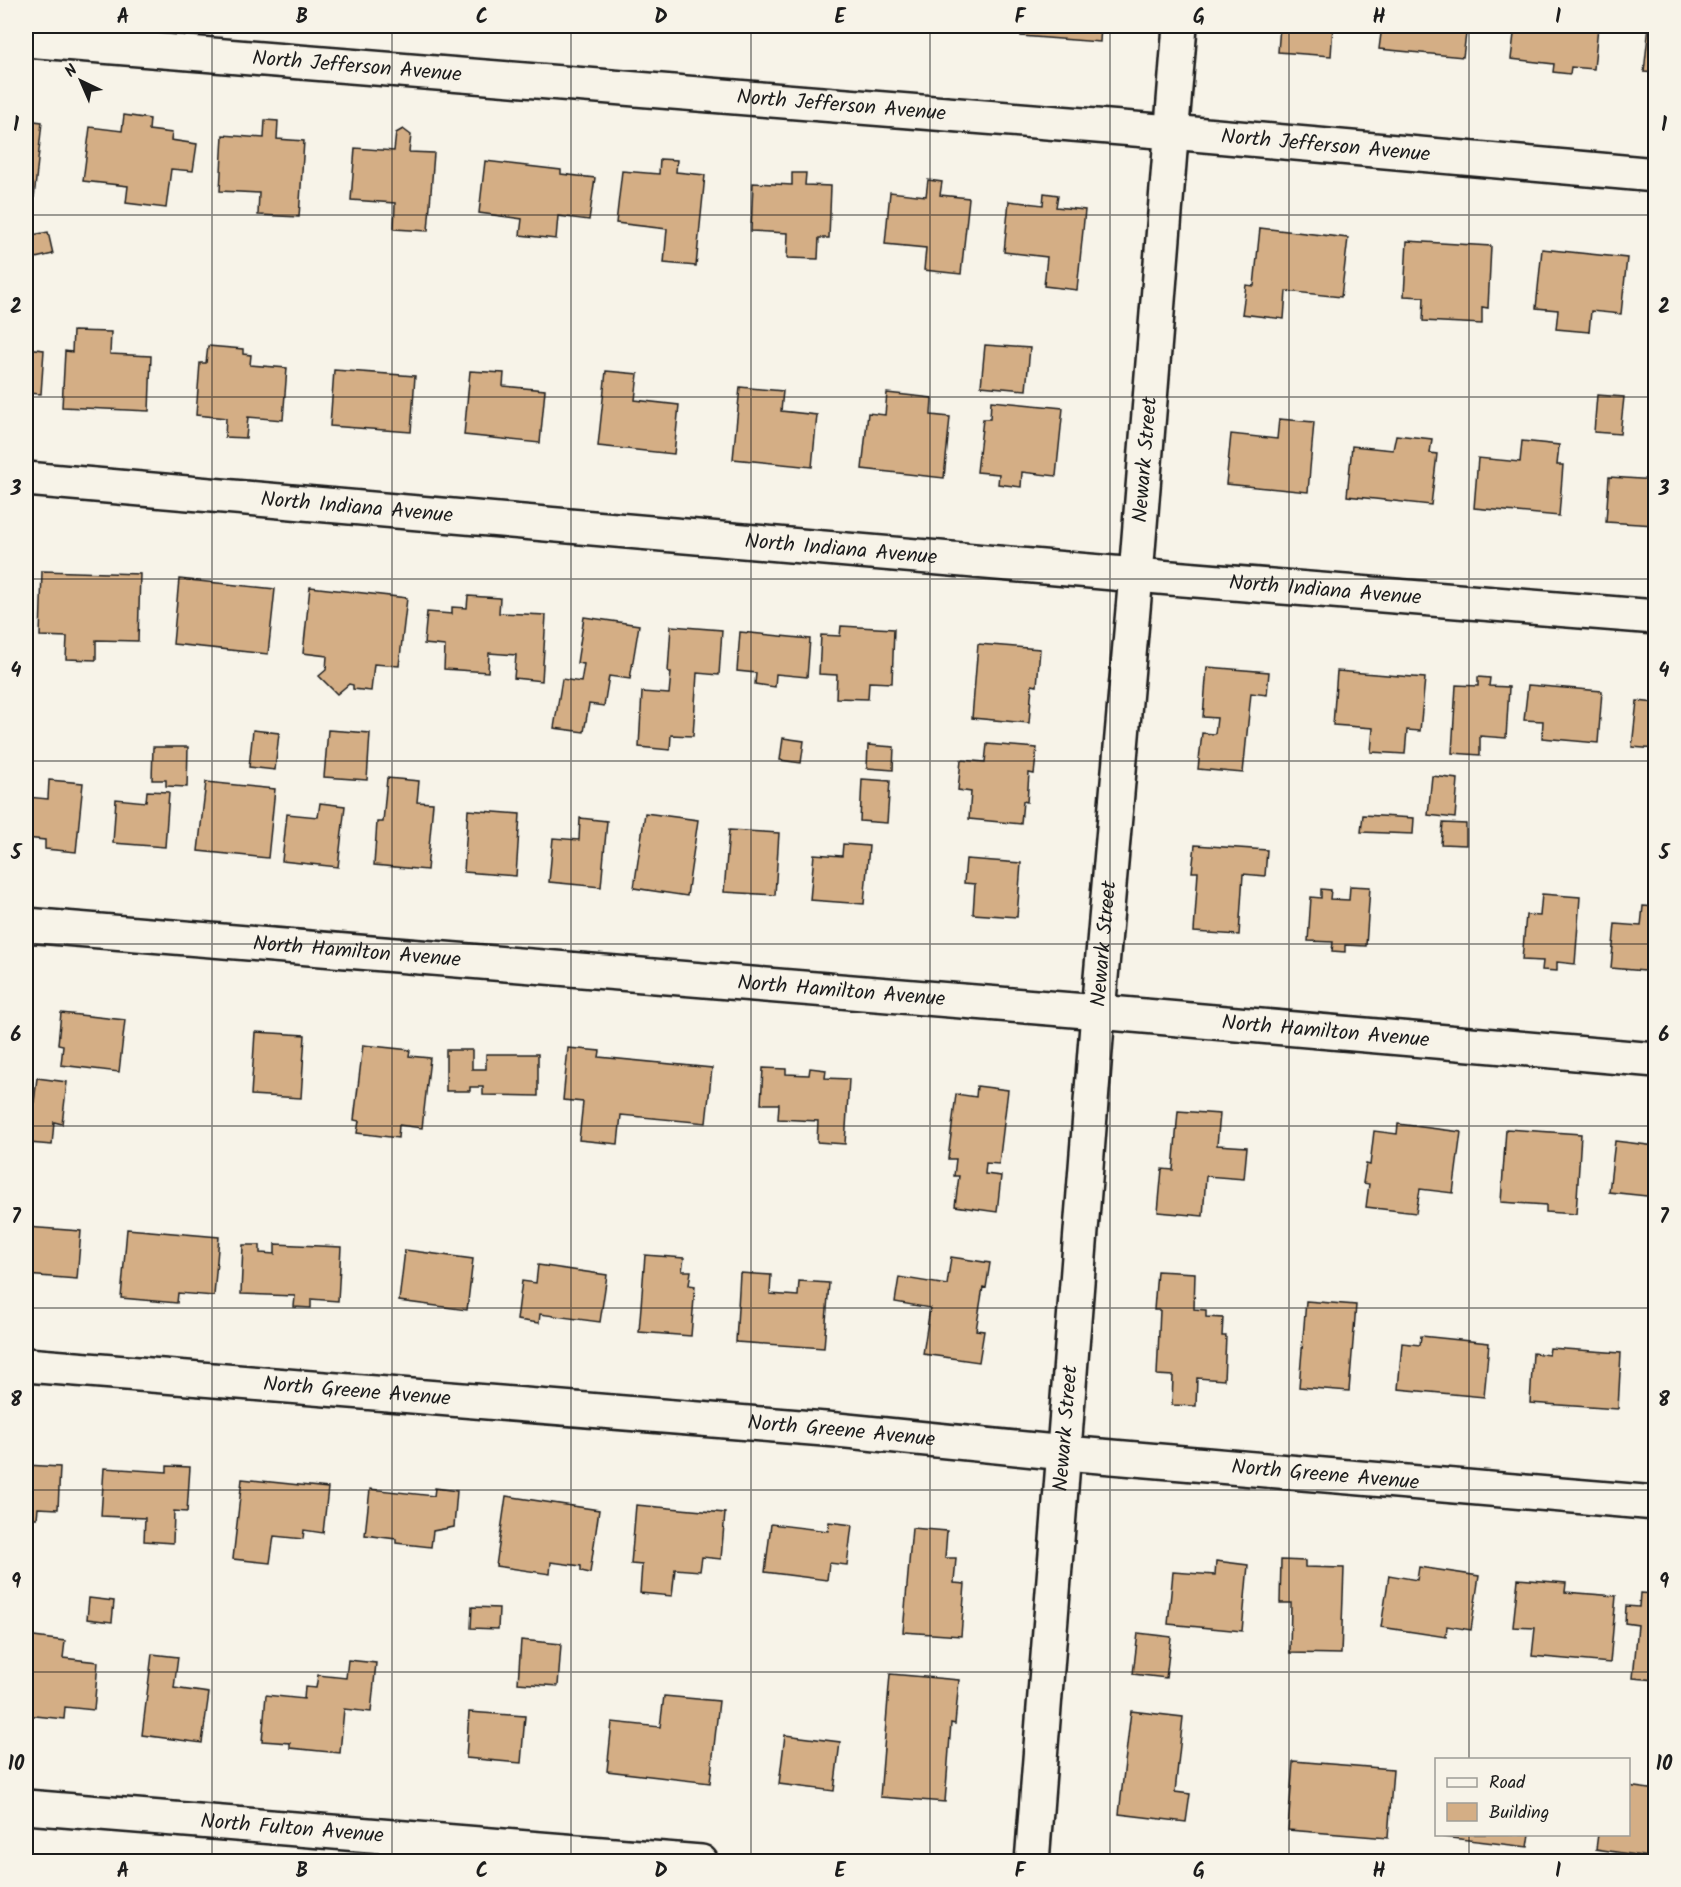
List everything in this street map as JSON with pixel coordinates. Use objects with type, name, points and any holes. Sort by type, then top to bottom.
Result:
[{"type":"street","name":"Newark Street","points":[[1032,1862],[1098,1012],[1180,26]]},
{"type":"street","name":"North Jefferson Avenue","points":[[26,40],[1170,132],[1656,176]]},
{"type":"street","name":"North Indiana Avenue","points":[[26,479],[1136,575],[1656,617]]},
{"type":"street","name":"North Hamilton Avenue","points":[[26,925],[1656,1060]]},
{"type":"street","name":"North Greene Avenue","points":[[26,1365],[837,1430],[1656,1503]]},
{"type":"street","name":"North Fulton Avenue","points":[[26,1807],[701,1862]]},
{"type":"building","points":[[914,26],[979,26],[979,29]]},
{"type":"building","points":[[1022,26],[1101,26],[1100,42],[1021,36]]},
{"type":"building","points":[[1280,26],[1333,26],[1331,56],[1278,52]]},
{"type":"building","points":[[1382,26],[1467,26],[1463,57],[1379,49]]},
{"type":"building","points":[[1515,26],[1598,26],[1594,69],[1571,67],[1570,74],[1553,72],[1554,64],[1511,59]]},
{"type":"building","points":[[1649,26],[1656,26],[1656,73],[1644,72]]},
{"type":"building","points":[[124,115],[150,119],[149,130],[172,133],[171,140],[197,144],[193,171],[171,169],[166,208],[126,203],[128,186],[83,181],[90,127],[122,131]]},
{"type":"building","points":[[26,120],[42,122],[34,198],[26,197]]},
{"type":"building","points":[[265,120],[278,121],[277,139],[304,141],[299,217],[258,215],[259,193],[220,191],[223,135],[264,138]]},
{"type":"building","points":[[403,129],[411,135],[409,152],[434,153],[428,231],[394,229],[395,203],[351,200],[355,148],[394,151],[396,133]]},
{"type":"building","points":[[660,159],[677,160],[676,172],[705,175],[696,266],[664,263],[667,229],[616,223],[622,171],[659,174]]},
{"type":"building","points":[[485,161],[561,170],[561,174],[595,178],[589,220],[558,216],[556,239],[520,235],[522,219],[479,213]]},
{"type":"building","points":[[792,173],[806,173],[805,185],[831,186],[829,238],[819,238],[818,259],[787,258],[788,233],[751,231],[753,183],[792,185]]},
{"type":"building","points":[[928,180],[942,182],[940,195],[969,198],[961,274],[924,270],[926,248],[885,244],[890,192],[926,196]]},
{"type":"building","points":[[1044,193],[1058,195],[1056,207],[1085,210],[1077,290],[1044,286],[1047,257],[1004,252],[1009,201],[1043,205]]},
{"type":"building","points":[[1260,228],[1348,238],[1341,297],[1286,291],[1284,319],[1242,314],[1246,285],[1254,286]]},
{"type":"building","points":[[48,232],[53,254],[31,259],[26,236]]},
{"type":"building","points":[[1407,241],[1491,246],[1488,308],[1482,307],[1482,324],[1423,321],[1424,297],[1404,296]]},
{"type":"building","points":[[1542,249],[1627,258],[1621,314],[1591,311],[1589,332],[1556,329],[1558,310],[1536,308]]},
{"type":"building","points":[[73,331],[111,332],[110,354],[151,356],[149,411],[62,407],[65,351],[72,352]]},
{"type":"building","points":[[985,345],[1030,348],[1026,390],[981,386]]},
{"type":"building","points":[[208,346],[243,349],[243,354],[251,355],[250,365],[287,368],[283,420],[248,417],[246,438],[225,437],[226,418],[196,415],[200,363],[206,363]]},
{"type":"building","points":[[26,348],[44,350],[41,394],[26,393]]},
{"type":"building","points":[[334,370],[415,376],[411,432],[330,426]]},
{"type":"building","points":[[470,371],[504,373],[503,386],[545,390],[540,443],[464,435]]},
{"type":"building","points":[[606,371],[638,374],[635,400],[679,405],[674,454],[598,446]]},
{"type":"building","points":[[740,387],[783,391],[781,411],[817,415],[812,467],[733,459]]},
{"type":"building","points":[[887,393],[932,398],[931,415],[950,417],[944,478],[862,469],[868,413],[885,415]]},
{"type":"building","points":[[1597,395],[1624,397],[1620,434],[1594,432]]},
{"type":"building","points":[[991,401],[1063,408],[1056,476],[1022,472],[1021,487],[998,484],[999,474],[977,472],[983,419],[990,419]]},
{"type":"building","points":[[1279,419],[1314,422],[1308,492],[1226,484],[1231,434],[1277,439]]},
{"type":"building","points":[[1396,435],[1432,439],[1430,453],[1437,454],[1431,505],[1347,496],[1352,446],[1393,450]]},
{"type":"building","points":[[1522,441],[1559,445],[1557,465],[1563,465],[1559,516],[1474,508],[1478,458],[1520,462]]},
{"type":"building","points":[[1609,477],[1656,480],[1655,525],[1606,522]]},
{"type":"building","points":[[42,571],[140,574],[138,641],[96,640],[96,660],[66,659],[67,637],[40,636]]},
{"type":"building","points":[[179,579],[275,589],[268,654],[173,644]]},
{"type":"building","points":[[310,587],[407,598],[399,666],[374,664],[371,691],[353,689],[353,685],[349,684],[337,694],[319,676],[326,670],[327,656],[303,653]]},
{"type":"building","points":[[468,596],[500,598],[499,613],[546,615],[542,681],[514,678],[516,655],[489,653],[488,672],[444,669],[445,646],[424,644],[427,612],[452,614],[452,607],[467,608]]},
{"type":"building","points":[[584,617],[639,625],[630,679],[609,676],[604,706],[589,704],[584,732],[554,728],[562,679],[581,682],[584,664],[577,663]]},
{"type":"building","points":[[671,626],[722,630],[719,675],[697,673],[693,736],[671,735],[670,750],[639,747],[642,692],[669,694]]},
{"type":"building","points":[[841,626],[894,629],[892,683],[869,682],[868,699],[836,698],[837,675],[819,674],[821,635],[840,636]]},
{"type":"building","points":[[740,632],[810,639],[807,677],[776,674],[775,687],[755,684],[756,673],[737,671]]},
{"type":"building","points":[[978,644],[1040,649],[1037,686],[1032,685],[1029,723],[972,718]]},
{"type":"building","points":[[1207,667],[1269,672],[1267,695],[1251,693],[1243,773],[1198,769],[1202,733],[1215,734],[1217,718],[1203,717]]},
{"type":"building","points":[[1337,671],[1425,678],[1420,731],[1407,730],[1405,754],[1371,752],[1373,728],[1333,725]]},
{"type":"building","points":[[1478,677],[1490,678],[1489,686],[1509,687],[1506,738],[1480,736],[1480,755],[1452,753],[1456,685],[1478,686]]},
{"type":"building","points":[[1528,685],[1602,691],[1598,743],[1542,738],[1543,721],[1524,720]]},
{"type":"building","points":[[1637,701],[1656,703],[1656,749],[1632,747]]},
{"type":"building","points":[[253,730],[279,733],[275,770],[249,767]]},
{"type":"building","points":[[328,730],[370,733],[367,780],[324,777]]},
{"type":"building","points":[[783,738],[804,741],[801,763],[780,760]]},
{"type":"building","points":[[987,744],[1037,748],[1034,774],[1029,773],[1027,802],[1023,801],[1021,824],[969,819],[971,792],[958,790],[961,760],[985,762]]},
{"type":"building","points":[[868,745],[894,747],[893,770],[867,768]]},
{"type":"building","points":[[153,747],[188,747],[187,787],[166,786],[166,780],[152,780]]},
{"type":"building","points":[[1432,776],[1458,779],[1455,818],[1428,815]]},
{"type":"building","points":[[387,778],[419,781],[417,802],[433,803],[427,870],[374,865],[377,822],[383,822]]},
{"type":"building","points":[[862,779],[890,781],[887,823],[860,821]]},
{"type":"building","points":[[49,780],[83,783],[76,852],[45,849],[45,840],[26,838],[27,797],[48,799]]},
{"type":"building","points":[[206,782],[275,789],[268,858],[198,851]]},
{"type":"building","points":[[147,791],[169,792],[165,847],[113,843],[116,799],[146,802]]},
{"type":"building","points":[[320,803],[345,806],[338,867],[282,861],[287,814],[318,817]]},
{"type":"building","points":[[468,810],[520,814],[516,876],[464,872]]},
{"type":"building","points":[[645,813],[698,820],[687,896],[634,888]]},
{"type":"building","points":[[1363,815],[1414,818],[1413,834],[1361,832]]},
{"type":"building","points":[[580,818],[607,821],[601,887],[549,882],[553,838],[579,840]]},
{"type":"building","points":[[1443,823],[1466,824],[1466,845],[1441,844]]},
{"type":"building","points":[[729,830],[779,833],[775,895],[724,892]]},
{"type":"building","points":[[843,844],[869,846],[864,904],[810,900],[814,854],[842,856]]},
{"type":"building","points":[[1195,845],[1267,850],[1265,876],[1243,874],[1239,935],[1194,932],[1198,872],[1192,872]]},
{"type":"building","points":[[966,859],[1021,863],[1017,917],[973,914],[975,884],[964,883]]},
{"type":"building","points":[[1350,886],[1370,887],[1366,946],[1345,945],[1345,952],[1332,951],[1333,942],[1308,941],[1311,897],[1321,898],[1321,889],[1331,890],[1330,899],[1349,900]]},
{"type":"building","points":[[1542,894],[1580,897],[1575,964],[1557,962],[1557,971],[1542,970],[1543,961],[1522,960],[1526,915],[1540,916]]},
{"type":"building","points":[[1643,906],[1656,907],[1656,972],[1611,968],[1615,924],[1641,926]]},
{"type":"building","points":[[61,1013],[125,1020],[119,1072],[61,1065],[63,1045],[58,1044]]},
{"type":"building","points":[[255,1032],[305,1035],[301,1098],[251,1095]]},
{"type":"building","points":[[363,1045],[410,1050],[409,1056],[430,1058],[422,1128],[399,1125],[398,1138],[357,1133],[359,1121],[354,1120]]},
{"type":"building","points":[[568,1048],[600,1051],[599,1057],[712,1068],[706,1123],[621,1115],[618,1144],[579,1140],[583,1102],[563,1100]]},
{"type":"building","points":[[446,1050],[472,1050],[472,1069],[486,1069],[486,1054],[538,1054],[538,1096],[483,1095],[483,1087],[470,1087],[470,1091],[446,1091]]},
{"type":"building","points":[[763,1068],[786,1069],[786,1074],[809,1075],[810,1068],[826,1070],[825,1078],[849,1079],[845,1144],[817,1142],[818,1121],[778,1119],[779,1104],[761,1104]]},
{"type":"building","points":[[37,1078],[67,1082],[62,1124],[54,1122],[52,1145],[29,1143]]},
{"type":"building","points":[[977,1086],[1008,1090],[999,1164],[986,1163],[985,1174],[1001,1176],[997,1212],[955,1206],[959,1176],[954,1176],[956,1159],[948,1159],[956,1094],[976,1097]]},
{"type":"building","points":[[1178,1111],[1220,1114],[1217,1145],[1247,1147],[1244,1179],[1206,1176],[1203,1216],[1158,1212],[1162,1169],[1173,1170]]},
{"type":"building","points":[[1398,1124],[1461,1132],[1453,1193],[1420,1189],[1416,1213],[1366,1207],[1369,1184],[1363,1183],[1366,1164],[1370,1165],[1374,1131],[1397,1134]]},
{"type":"building","points":[[1506,1129],[1581,1134],[1576,1214],[1546,1212],[1546,1205],[1501,1202]]},
{"type":"building","points":[[1615,1141],[1656,1146],[1656,1197],[1609,1192]]},
{"type":"building","points":[[26,1227],[81,1231],[77,1279],[26,1275]]},
{"type":"building","points":[[127,1229],[219,1237],[214,1296],[178,1293],[177,1303],[121,1298]]},
{"type":"building","points":[[275,1244],[341,1247],[338,1301],[311,1299],[311,1308],[294,1307],[295,1296],[241,1294],[243,1245],[260,1245],[260,1253],[275,1254]]},
{"type":"building","points":[[405,1250],[473,1259],[467,1310],[399,1301]]},
{"type":"building","points":[[645,1255],[684,1258],[682,1271],[691,1271],[689,1285],[695,1286],[691,1336],[639,1332]]},
{"type":"building","points":[[951,1257],[990,1263],[986,1288],[983,1287],[976,1330],[984,1331],[979,1362],[923,1354],[930,1308],[895,1302],[899,1277],[947,1285]]},
{"type":"building","points":[[538,1265],[607,1275],[600,1322],[540,1314],[539,1323],[517,1320],[522,1281],[536,1283]]},
{"type":"building","points":[[1157,1271],[1195,1273],[1194,1309],[1206,1310],[1206,1317],[1223,1318],[1222,1336],[1226,1336],[1224,1380],[1197,1378],[1196,1406],[1172,1405],[1173,1376],[1157,1375],[1160,1310],[1154,1310]]},
{"type":"building","points":[[740,1273],[771,1275],[770,1294],[798,1296],[799,1281],[829,1283],[824,1348],[736,1342]]},
{"type":"building","points":[[1306,1301],[1356,1305],[1349,1391],[1299,1387]]},
{"type":"building","points":[[1421,1336],[1489,1343],[1484,1397],[1398,1389],[1402,1343],[1420,1345]]},
{"type":"building","points":[[1550,1348],[1621,1353],[1618,1409],[1530,1403],[1533,1353],[1549,1355]]},
{"type":"building","points":[[26,1465],[60,1467],[58,1509],[38,1508],[37,1518],[26,1518]]},
{"type":"building","points":[[167,1466],[190,1467],[187,1512],[174,1511],[173,1543],[144,1541],[145,1518],[101,1516],[104,1468],[167,1472]]},
{"type":"building","points":[[242,1479],[328,1488],[323,1533],[304,1530],[303,1539],[274,1536],[270,1563],[233,1559]]},
{"type":"building","points":[[435,1488],[457,1491],[454,1527],[433,1531],[431,1547],[396,1543],[396,1539],[365,1535],[370,1489],[434,1496]]},
{"type":"building","points":[[506,1496],[599,1510],[590,1573],[581,1571],[581,1566],[551,1562],[550,1574],[496,1566]]},
{"type":"building","points":[[636,1505],[725,1513],[721,1559],[702,1557],[700,1571],[675,1569],[672,1596],[640,1593],[642,1565],[631,1564]]},
{"type":"building","points":[[829,1522],[852,1525],[847,1565],[829,1563],[827,1580],[765,1572],[771,1524],[828,1531]]},
{"type":"building","points":[[912,1528],[947,1531],[945,1558],[956,1558],[954,1583],[965,1584],[961,1636],[903,1632]]},
{"type":"building","points":[[1281,1560],[1305,1561],[1305,1567],[1344,1568],[1341,1654],[1290,1653],[1291,1603],[1280,1603]]},
{"type":"building","points":[[1216,1561],[1248,1565],[1242,1631],[1168,1624],[1173,1572],[1215,1575]]},
{"type":"building","points":[[1419,1567],[1479,1576],[1471,1630],[1447,1626],[1446,1637],[1381,1627],[1389,1575],[1417,1580]]},
{"type":"building","points":[[1518,1579],[1566,1583],[1565,1592],[1616,1596],[1610,1663],[1532,1656],[1535,1628],[1513,1627]]},
{"type":"building","points":[[1640,1593],[1656,1594],[1656,1680],[1633,1678],[1638,1625],[1625,1623],[1626,1606],[1639,1607]]},
{"type":"building","points":[[89,1598],[114,1601],[112,1622],[87,1619]]},
{"type":"building","points":[[472,1607],[499,1608],[498,1629],[471,1628]]},
{"type":"building","points":[[1138,1633],[1171,1637],[1166,1678],[1133,1674]]},
{"type":"building","points":[[26,1636],[65,1641],[63,1658],[98,1662],[94,1710],[65,1707],[64,1719],[26,1715]]},
{"type":"building","points":[[521,1640],[561,1644],[558,1686],[518,1683]]},
{"type":"building","points":[[152,1654],[178,1657],[174,1688],[209,1693],[202,1743],[142,1735]]},
{"type":"building","points":[[348,1660],[376,1663],[371,1712],[344,1709],[340,1753],[290,1748],[290,1743],[262,1741],[266,1695],[304,1699],[305,1687],[316,1688],[318,1675],[346,1678]]},
{"type":"building","points":[[890,1674],[959,1680],[955,1724],[951,1723],[945,1802],[880,1797]]},
{"type":"building","points":[[664,1696],[719,1701],[710,1783],[607,1771],[612,1722],[660,1727]]},
{"type":"building","points":[[1131,1711],[1183,1717],[1175,1792],[1190,1794],[1186,1822],[1119,1814]]},
{"type":"building","points":[[469,1712],[525,1716],[521,1763],[466,1758]]},
{"type":"building","points":[[785,1735],[840,1742],[834,1791],[779,1784]]},
{"type":"building","points":[[1293,1761],[1393,1769],[1388,1838],[1288,1830]]},
{"type":"building","points":[[1630,1786],[1656,1790],[1656,1858],[1596,1849],[1598,1836],[1630,1836]]},
{"type":"building","points":[[1443,1836],[1530,1836],[1528,1847]]}]
